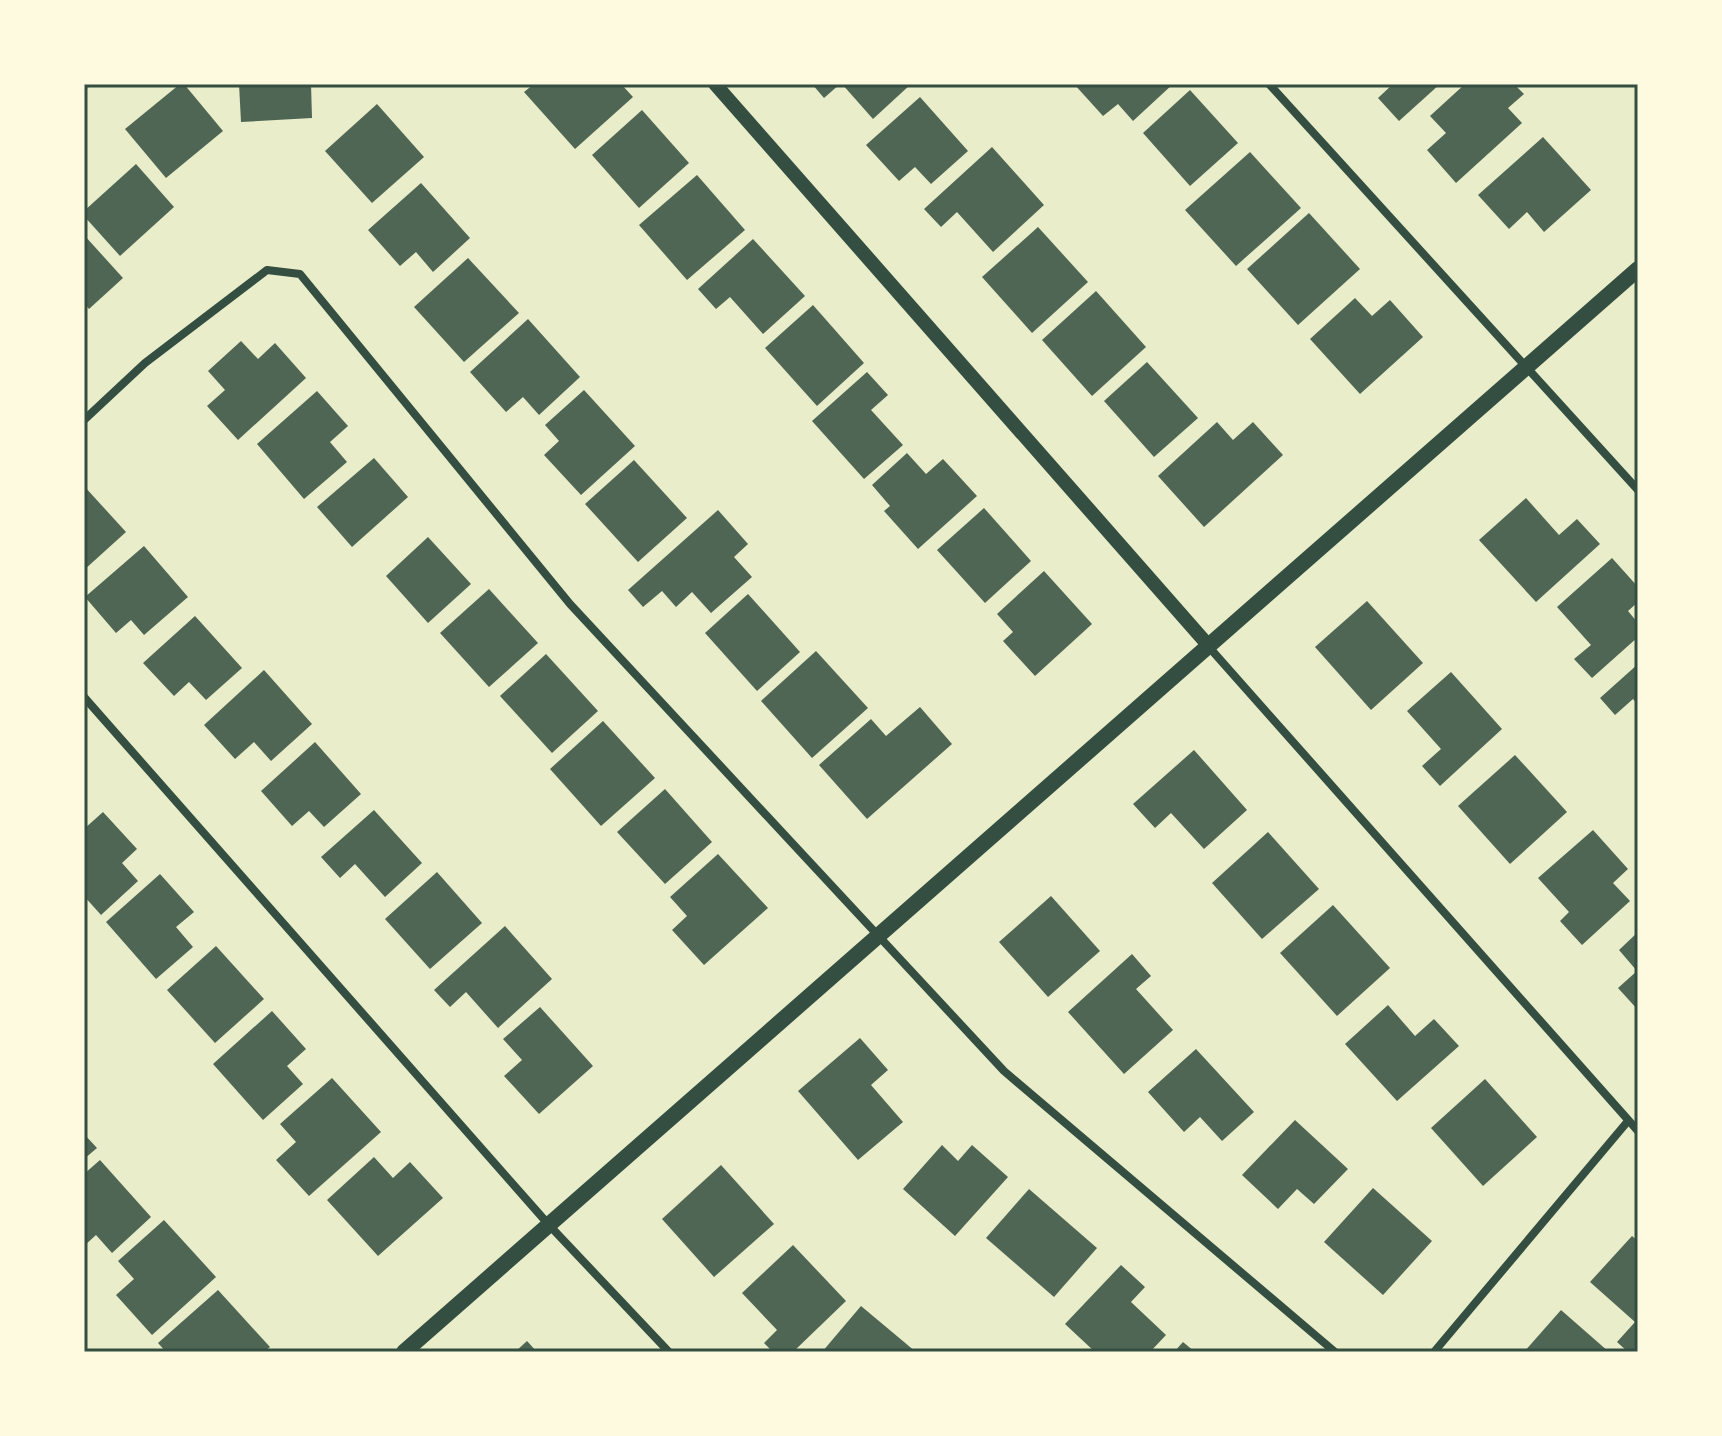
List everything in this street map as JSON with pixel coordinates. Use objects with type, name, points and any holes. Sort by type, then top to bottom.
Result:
[{"type":"main road","points":[[404,1352],[1638,269]]},
{"type":"street","points":[[715,84],[1638,1131]]},
{"type":"street","points":[[1269,84],[1529,366],[1638,490]]},
{"type":"street","points":[[84,420],[145,363],[267,270],[300,274],[570,604],[1004,1071],[1335,1352]]},
{"type":"street","points":[[84,697],[549,1225],[669,1352]]},
{"type":"street","points":[[1434,1352],[1628,1121]]},
{"type":"building","points":[[180,84],[184,84],[223,131],[166,178],[125,129]]},
{"type":"building","points":[[239,84],[311,84],[312,118],[241,122]]},
{"type":"building","points":[[534,84],[621,84],[633,97],[575,149],[524,92]]},
{"type":"building","points":[[812,84],[840,84],[824,98]]},
{"type":"building","points":[[842,84],[911,84],[873,119]]},
{"type":"building","points":[[1074,84],[1173,84],[1133,121],[1118,104],[1103,116]]},
{"type":"building","points":[[1393,84],[1440,84],[1399,121],[1378,98]]},
{"type":"building","points":[[1465,84],[1514,84],[1524,94],[1508,108],[1522,123],[1456,183],[1427,150],[1446,133],[1430,116]]},
{"type":"building","points":[[1190,90],[1238,143],[1190,186],[1143,133]]},
{"type":"building","points":[[920,97],[968,151],[931,184],[915,167],[899,181],[866,145]]},
{"type":"building","points":[[377,104],[424,157],[372,203],[325,151]]},
{"type":"building","points":[[642,110],[689,163],[639,208],[592,155]]},
{"type":"building","points":[[1543,137],[1591,190],[1544,232],[1527,212],[1509,229],[1478,195]]},
{"type":"building","points":[[992,147],[1044,205],[993,252],[957,212],[941,227],[924,209]]},
{"type":"building","points":[[1250,152],[1301,208],[1236,266],[1185,210]]},
{"type":"building","points":[[136,164],[174,207],[120,256],[84,216],[84,211]]},
{"type":"building","points":[[697,175],[745,230],[687,280],[639,225]]},
{"type":"building","points":[[421,183],[470,238],[433,272],[416,252],[400,266],[368,230]]},
{"type":"building","points":[[1309,213],[1360,269],[1298,325],[1247,269]]},
{"type":"building","points":[[1038,227],[1088,282],[1032,333],[982,277]]},
{"type":"building","points":[[84,235],[123,278],[89,309],[84,303]]},
{"type":"building","points":[[753,239],[805,296],[763,334],[730,297],[716,309],[698,289]]},
{"type":"building","points":[[468,258],[519,313],[464,362],[414,307]]},
{"type":"building","points":[[1096,291],[1146,347],[1092,396],[1042,340]]},
{"type":"building","points":[[1355,298],[1372,316],[1390,300],[1423,337],[1360,394],[1310,339]]},
{"type":"building","points":[[813,305],[864,363],[817,406],[765,348]]},
{"type":"building","points":[[528,319],[580,377],[539,415],[523,397],[506,412],[470,372]]},
{"type":"building","points":[[241,341],[258,359],[275,343],[306,378],[238,440],[207,406],[225,390],[208,371]]},
{"type":"building","points":[[1147,362],[1198,418],[1154,457],[1104,401]]},
{"type":"building","points":[[867,372],[888,395],[871,410],[903,445],[864,479],[812,421]]},
{"type":"building","points":[[584,390],[635,446],[581,495],[544,455],[559,441],[545,425]]},
{"type":"building","points":[[317,391],[348,426],[330,442],[347,462],[304,499],[257,444]]},
{"type":"building","points":[[1217,422],[1233,440],[1253,422],[1283,455],[1204,527],[1158,476]]},
{"type":"building","points":[[907,453],[926,474],[943,459],[977,496],[918,549],[884,511],[890,506],[872,485]]},
{"type":"building","points":[[374,458],[408,497],[352,547],[317,507]]},
{"type":"building","points":[[634,460],[687,518],[638,562],[585,504]]},
{"type":"building","points":[[84,486],[126,532],[84,570]]},
{"type":"building","points":[[1526,498],[1559,535],[1577,519],[1600,544],[1536,602],[1479,540]]},
{"type":"building","points":[[984,508],[1031,561],[985,603],[937,550]]},
{"type":"building","points":[[718,510],[748,544],[734,557],[752,577],[711,613],[692,592],[676,607],[662,591],[643,607],[628,590]]},
{"type":"building","points":[[428,537],[471,584],[428,623],[386,576]]},
{"type":"building","points":[[144,546],[188,597],[144,635],[131,620],[116,633],[85,597]]},
{"type":"building","points":[[1612,558],[1638,587],[1638,602],[1628,611],[1638,623],[1638,637],[1592,678],[1574,659],[1591,645],[1557,607]]},
{"type":"building","points":[[1044,571],[1092,624],[1035,676],[1003,641],[1013,632],[997,614]]},
{"type":"building","points":[[489,589],[538,643],[489,687],[440,633]]},
{"type":"building","points":[[748,594],[800,652],[757,691],[705,633]]},
{"type":"building","points":[[1367,601],[1423,663],[1371,710],[1315,647]]},
{"type":"building","points":[[195,616],[242,668],[206,700],[189,682],[174,696],[143,663]]},
{"type":"building","points":[[816,651],[868,708],[812,758],[761,701]]},
{"type":"building","points":[[546,654],[598,711],[552,753],[500,696]]},
{"type":"building","points":[[1638,664],[1638,705],[1633,699],[1615,715],[1600,698]]},
{"type":"building","points":[[264,670],[312,724],[271,761],[254,742],[235,759],[204,725]]},
{"type":"building","points":[[1451,672],[1502,729],[1440,786],[1422,766],[1441,749],[1407,711]]},
{"type":"building","points":[[920,707],[952,744],[867,819],[819,765],[871,719],[886,736]]},
{"type":"building","points":[[603,721],[655,778],[601,826],[550,769]]},
{"type":"building","points":[[315,742],[361,794],[324,827],[309,811],[292,826],[261,791]]},
{"type":"building","points":[[1194,750],[1247,810],[1204,849],[1171,813],[1155,828],[1133,804]]},
{"type":"building","points":[[1515,755],[1567,812],[1510,864],[1458,806]]},
{"type":"building","points":[[665,789],[712,842],[665,884],[617,832]]},
{"type":"building","points":[[374,810],[422,863],[385,897],[355,864],[340,878],[321,857]]},
{"type":"building","points":[[103,812],[137,849],[122,863],[138,881],[101,915],[84,896],[84,829]]},
{"type":"building","points":[[1593,830],[1628,869],[1613,883],[1630,901],[1582,945],[1560,921],[1569,912],[1538,878]]},
{"type":"building","points":[[1268,832],[1319,889],[1262,939],[1212,883]]},
{"type":"building","points":[[718,854],[768,908],[704,965],[672,930],[687,916],[670,897]]},
{"type":"building","points":[[437,872],[482,923],[430,969],[385,919]]},
{"type":"building","points":[[160,874],[194,912],[176,927],[193,947],[156,979],[106,922]]},
{"type":"building","points":[[1051,896],[1100,951],[1048,997],[999,942]]},
{"type":"building","points":[[1333,905],[1390,968],[1337,1016],[1280,953]]},
{"type":"building","points":[[505,926],[552,979],[498,1028],[466,992],[450,1007],[434,990]]},
{"type":"building","points":[[1638,932],[1638,1010],[1618,988],[1637,971],[1619,950]]},
{"type":"building","points":[[216,946],[264,999],[215,1043],[167,990]]},
{"type":"building","points":[[1132,954],[1151,976],[1136,989],[1173,1030],[1124,1074],[1068,1012]]},
{"type":"building","points":[[1388,1005],[1415,1036],[1434,1019],[1459,1046],[1397,1101],[1345,1044]]},
{"type":"building","points":[[540,1007],[593,1066],[539,1114],[504,1076],[522,1060],[503,1039]]},
{"type":"building","points":[[272,1011],[306,1049],[287,1066],[303,1084],[263,1120],[213,1064]]},
{"type":"building","points":[[860,1038],[888,1070],[871,1085],[903,1122],[858,1160],[798,1091]]},
{"type":"building","points":[[1196,1049],[1254,1112],[1222,1141],[1200,1117],[1184,1132],[1148,1092]]},
{"type":"building","points":[[332,1078],[381,1132],[309,1196],[276,1160],[296,1142],[280,1124]]},
{"type":"building","points":[[1485,1079],[1537,1137],[1483,1186],[1431,1128]]},
{"type":"building","points":[[1295,1120],[1348,1169],[1314,1204],[1297,1189],[1278,1209],[1242,1175]]},
{"type":"building","points":[[84,1134],[97,1148],[84,1159]]},
{"type":"building","points":[[942,1145],[958,1161],[972,1145],[1008,1177],[955,1236],[903,1189]]},
{"type":"building","points":[[374,1157],[393,1178],[410,1162],[443,1198],[378,1256],[327,1200]]},
{"type":"building","points":[[100,1160],[151,1217],[112,1253],[96,1235],[84,1246],[84,1174]]},
{"type":"building","points":[[721,1165],[774,1224],[714,1277],[662,1219]]},
{"type":"building","points":[[1373,1188],[1432,1241],[1383,1295],[1324,1242]]},
{"type":"building","points":[[1029,1189],[1097,1248],[1054,1297],[986,1238]]},
{"type":"building","points":[[164,1220],[216,1277],[152,1335],[116,1295],[134,1279],[118,1261]]},
{"type":"building","points":[[1632,1236],[1638,1241],[1638,1347],[1628,1352],[1617,1342],[1635,1322],[1590,1282]]},
{"type":"building","points":[[793,1245],[846,1301],[793,1352],[773,1352],[764,1343],[777,1330],[742,1293]]},
{"type":"building","points":[[1121,1265],[1145,1287],[1131,1302],[1166,1335],[1150,1352],[1095,1352],[1065,1324]]},
{"type":"building","points":[[218,1290],[270,1347],[264,1352],[166,1352],[158,1343]]},
{"type":"building","points":[[861,1306],[916,1352],[822,1352]]},
{"type":"building","points":[[1561,1310],[1609,1352],[1524,1352]]},
{"type":"building","points":[[527,1341],[537,1352],[515,1352]]},
{"type":"building","points":[[1183,1342],[1195,1352],[1174,1352]]}]
